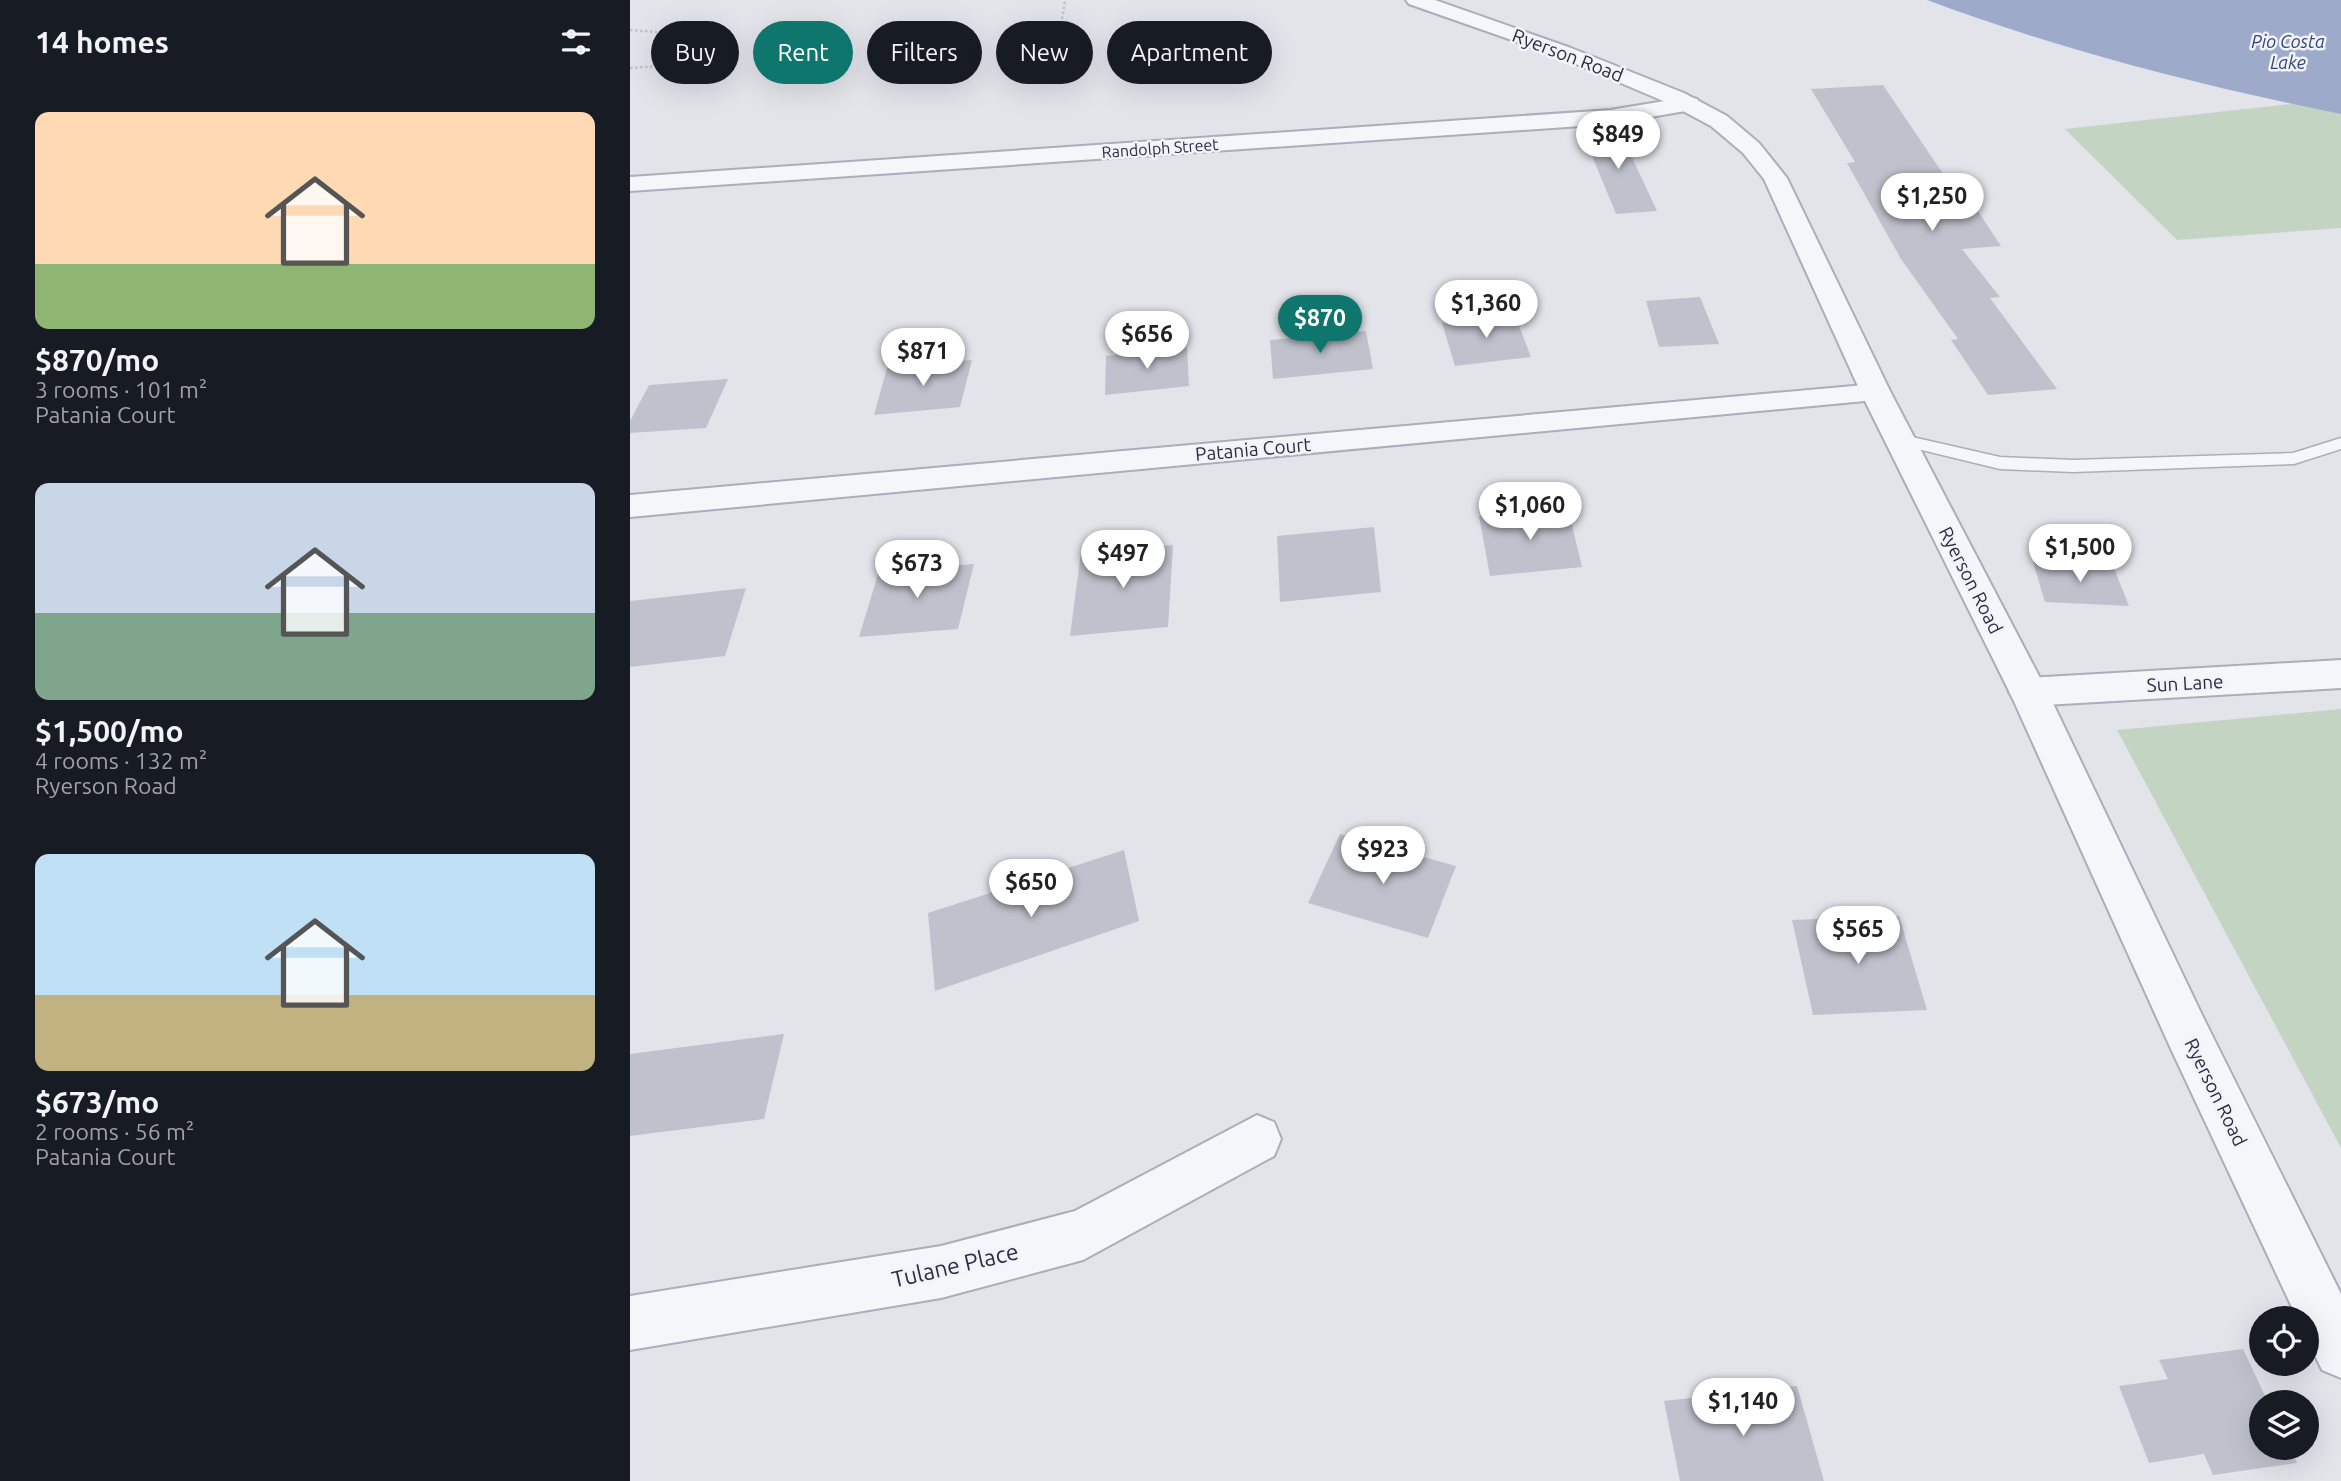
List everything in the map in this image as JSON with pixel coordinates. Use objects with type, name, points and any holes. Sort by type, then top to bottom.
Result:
[{"type":"street","name":"Ryerson Road","points":[[1416,0],[1564,52],[1689,104],[1719,121],[1751,148],[1775,178],[1876,393],[2028,692],[2187,1033],[2341,1351]]},
{"type":"street","name":"Randolph Street","points":[[630,184],[1610,117],[1689,104]]},
{"type":"street","name":"Patania Court","points":[[630,506],[1876,393]]},
{"type":"street","name":"Sun Lane","points":[[2028,692],[2341,674]]},
{"type":"street","name":"Tulane Place","points":[[630,1323],[941,1272],[1083,1234],[1257,1139]]},
{"type":"lane","points":[[1899,439],[2000,463],[2073,466],[2294,458],[2341,443]]},
{"type":"path","points":[[1062,19],[1065,0]]},
{"type":"path","points":[[630,30],[651,32]]},
{"type":"path","points":[[630,68],[651,67]]},
{"type":"green space","points":[[2341,103],[2341,228],[2177,240],[2065,129],[2290,104]]},
{"type":"green space","points":[[2341,709],[2341,1148],[2117,730]]},
{"type":"water","name":"Pio Costa Lake","points":[[1927,0],[2341,0],[2341,114],[2236,91],[2080,51]]},
{"type":"building","points":[[1883,85],[1950,184],[1960,184],[2001,246],[1962,249],[2000,297],[1990,298],[2057,389],[1988,395],[1951,340],[1958,339],[1901,259],[1847,163],[1855,162],[1811,89]]},
{"type":"building","points":[[1617,125],[1657,211],[1616,214],[1581,129]]},
{"type":"building","points":[[1700,297],[1719,344],[1659,347],[1646,301]]},
{"type":"building","points":[[1515,315],[1531,357],[1455,366],[1442,323]]},
{"type":"building","points":[[1366,331],[1373,369],[1273,379],[1270,340]]},
{"type":"building","points":[[1187,347],[1189,386],[1105,395],[1106,356]]},
{"type":"building","points":[[972,360],[960,407],[874,415],[887,368]]},
{"type":"building","points":[[728,379],[706,428],[630,433],[630,421],[649,385]]},
{"type":"building","points":[[1568,508],[1582,567],[1490,576],[1479,516]]},
{"type":"building","points":[[1374,527],[1381,592],[1280,602],[1277,536]]},
{"type":"building","points":[[1173,545],[1168,627],[1070,636],[1081,552]]},
{"type":"building","points":[[2033,562],[2113,566],[2129,606],[2045,602]]},
{"type":"building","points":[[974,564],[958,629],[859,637],[879,571]]},
{"type":"building","points":[[746,588],[725,656],[630,667],[630,601]]},
{"type":"building","points":[[1340,834],[1456,866],[1428,938],[1308,903]]},
{"type":"building","points":[[1124,850],[1139,921],[935,991],[928,913]]},
{"type":"building","points":[[1899,916],[1927,1010],[1813,1015],[1792,920]]},
{"type":"building","points":[[784,1034],[764,1119],[630,1136],[630,1054]]},
{"type":"building","points":[[2243,1349],[2249,1362],[2249,1376],[2256,1376],[2262,1390],[2249,1390],[2249,1460],[2296,1460],[2297,1463],[2213,1475],[2204,1454],[2149,1463],[2119,1386],[2168,1379],[2159,1360]]},
{"type":"building","points":[[1797,1386],[1824,1481],[1680,1481],[1664,1401]]}]
